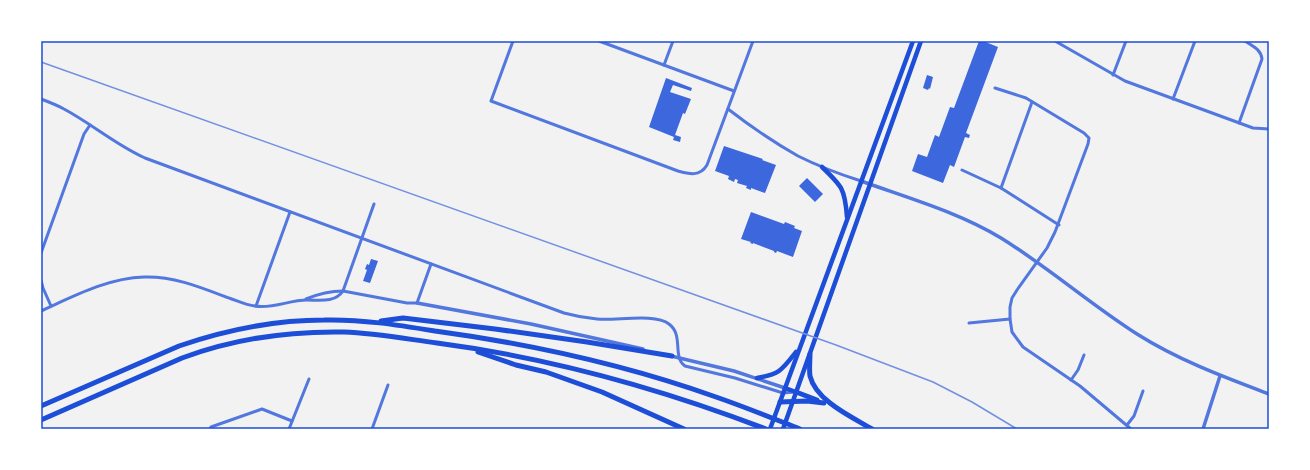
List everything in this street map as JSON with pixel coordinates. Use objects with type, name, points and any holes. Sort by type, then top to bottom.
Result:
[{"type":"highway","points":[[372,322],[403,318],[495,328],[672,356]]},
{"type":"highway","points":[[41,406],[179,346],[231,331],[278,322],[324,320],[372,322],[475,336],[574,356],[667,381],[716,397],[800,429]]},
{"type":"highway","points":[[41,420],[182,358],[204,350],[279,335],[345,332],[463,346],[578,369],[618,379],[691,401],[766,429]]},
{"type":"highway","points":[[463,346],[516,365],[546,372],[602,392],[684,429]]},
{"type":"highway","points":[[810,354],[810,376],[820,395],[837,408],[872,429]]},
{"type":"highway","points":[[796,392],[837,408]]},
{"type":"highway","points":[[780,402],[793,401],[824,403]]},
{"type":"main road","points":[[770,429],[913,41]]},
{"type":"main road","points":[[783,429],[921,41]]},
{"type":"main road","points":[[822,167],[838,182],[843,190],[846,200],[847,218]]},
{"type":"main road","points":[[757,378],[772,375],[783,369],[800,348]]},
{"type":"main road","points":[[785,388],[796,392]]},
{"type":"street","points":[[513,41],[491,101],[691,174],[700,173],[707,165],[753,41]]},
{"type":"street","points":[[599,41],[734,91]]},
{"type":"street","points":[[664,65],[673,41]]},
{"type":"street","points":[[1054,41],[1125,81],[1253,128],[1269,130]]},
{"type":"street","points":[[1113,75],[1126,41]]},
{"type":"street","points":[[1173,99],[1195,41]]},
{"type":"street","points":[[1239,123],[1262,61],[1261,54],[1258,50],[1245,41]]},
{"type":"street","points":[[995,88],[1020,96],[1032,102],[1084,133],[1089,138],[1059,224],[1049,244],[1012,298],[1010,307],[1012,332],[1020,344],[1071,380],[1132,429]]},
{"type":"street","points":[[41,100],[60,106],[117,144],[140,156],[576,316],[598,319],[650,318],[660,320],[669,324],[675,331],[679,358],[682,364],[687,367],[735,378],[783,393],[796,392]]},
{"type":"street","points":[[1001,188],[1032,102]]},
{"type":"street","points":[[728,109],[768,138],[798,156],[822,167],[974,224],[1001,238],[1138,334],[1180,358],[1220,376],[1269,394]]},
{"type":"street","points":[[41,253],[84,134],[90,125]]},
{"type":"street","points":[[962,170],[1001,188],[1059,224]]},
{"type":"street","points":[[41,311],[116,280],[147,277],[169,279],[188,283],[256,306],[275,306],[304,300],[334,299],[342,291],[374,204]]},
{"type":"street","points":[[256,306],[290,212]]},
{"type":"street","points":[[417,303],[431,264]]},
{"type":"street","points":[[41,280],[51,306]]},
{"type":"street","points":[[304,300],[316,294],[342,291],[408,303],[417,303],[531,324],[615,342],[757,378],[785,388]]},
{"type":"street","points":[[969,323],[1010,319]]},
{"type":"street","points":[[1071,380],[1077,373],[1084,355]]},
{"type":"street","points":[[1203,429],[1220,376]]},
{"type":"street","points":[[289,429],[309,379]]},
{"type":"street","points":[[372,429],[388,385]]},
{"type":"street","points":[[1127,425],[1134,416],[1143,392]]},
{"type":"street","points":[[211,428],[262,409],[292,421]]},
{"type":"building","points":[[979,41],[983,41],[998,47],[966,133],[970,135],[969,138],[965,137],[954,167],[950,165],[943,183],[912,171],[918,154],[927,157],[935,135],[939,137],[950,107],[954,108]]},
{"type":"building","points":[[927,75],[933,77],[930,89],[929,88],[928,90],[923,88]]},
{"type":"building","points":[[666,78],[692,88],[691,91],[673,85],[670,92],[691,99],[685,114],[683,113],[675,135],[681,137],[680,142],[673,140],[674,137],[649,127]]},
{"type":"building","points":[[724,146],[776,165],[765,193],[751,188],[751,190],[746,188],[747,186],[737,183],[738,180],[735,179],[734,182],[728,179],[729,176],[715,171]]},
{"type":"building","points":[[807,178],[823,194],[815,202],[799,186]]},
{"type":"building","points":[[751,212],[784,224],[785,222],[802,231],[793,257],[777,251],[776,253],[741,239]]},
{"type":"building","points":[[371,259],[378,261],[370,283],[363,281],[367,270],[365,269],[367,264],[369,265]]},
{"type":"railway","points":[[41,62],[836,345],[933,382],[972,402],[1017,429]]}]
